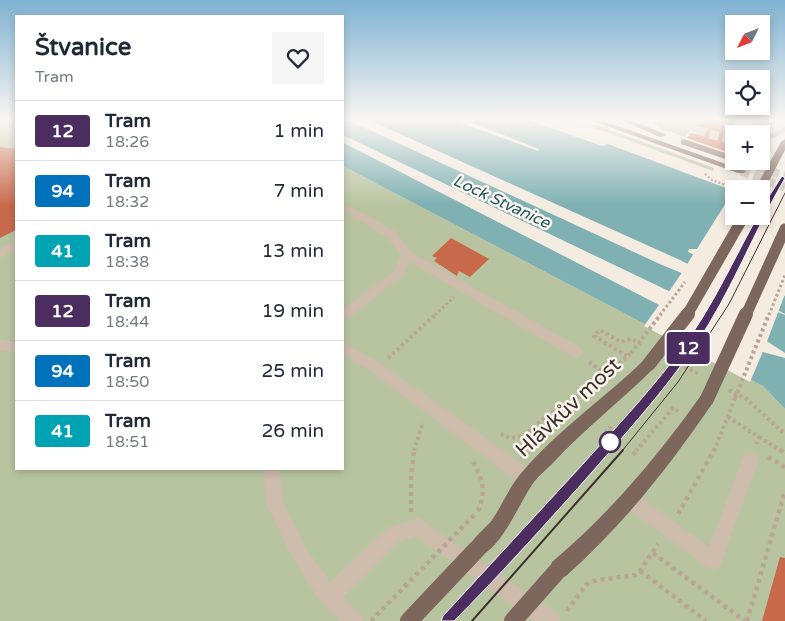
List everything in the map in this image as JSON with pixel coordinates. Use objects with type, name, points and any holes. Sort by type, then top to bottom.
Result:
[{"type":"main road","points":[[691,148],[725,159]]},
{"type":"main road","points":[[701,148],[725,156]]},
{"type":"main road","points":[[765,180],[782,151]]},
{"type":"main road","name":"Hlávkův most","points":[[409,621],[498,526],[527,478],[570,433],[621,392],[648,364],[673,334],[704,289],[739,225]]},
{"type":"main road","points":[[513,621],[560,569],[586,546],[630,500],[682,436],[707,399],[785,229]]},
{"type":"lane","points":[[344,206],[391,234],[407,255],[576,352]]},
{"type":"lane","points":[[0,254],[15,246]]},
{"type":"lane","points":[[344,316],[400,272],[407,255]]},
{"type":"lane","points":[[0,345],[15,347]]},
{"type":"lane","points":[[344,348],[377,368],[527,478]]},
{"type":"lane","points":[[630,500],[713,561],[750,461]]},
{"type":"lane","points":[[271,470],[276,505],[298,551],[329,597],[354,621]]},
{"type":"lane","points":[[329,597],[395,533],[418,527],[558,617]]},
{"type":"path","points":[[704,172],[712,180],[725,185]]},
{"type":"path","points":[[558,617],[586,585],[599,579],[635,575],[640,571],[669,528],[712,456],[785,275]]},
{"type":"path","points":[[371,621],[477,512],[484,501],[484,486],[481,475],[469,456],[491,431],[510,438],[523,436],[548,415],[592,388],[629,355],[687,280]]},
{"type":"path","points":[[377,368],[464,288]]},
{"type":"path","points":[[629,355],[594,336],[600,330],[621,342],[632,339]]},
{"type":"path","points":[[576,352],[606,375]]},
{"type":"path","points":[[414,528],[410,504],[416,441],[420,426],[432,410]]},
{"type":"path","points":[[605,433],[613,425]]},
{"type":"path","points":[[759,437],[785,452]]},
{"type":"path","points":[[652,553],[746,621],[785,491]]},
{"type":"path","points":[[640,571],[706,621]]},
{"type":"green space","points":[[0,148],[15,148],[15,470],[344,470],[344,167],[763,386],[785,409],[785,621],[0,621]]},
{"type":"green space","points":[[650,148],[659,148],[714,168],[713,171]]},
{"type":"water","points":[[344,148],[354,148],[737,345],[785,358],[785,409],[763,386],[344,167]]},
{"type":"water","name":"Lock Stvanice","points":[[370,148],[409,148],[662,265],[785,315],[785,353],[748,329]]},
{"type":"water","points":[[431,148],[530,148],[538,151],[539,149],[536,148],[619,148],[725,188],[725,225],[751,225],[697,249],[689,249],[688,252],[785,296],[785,314],[680,260]]},
{"type":"water","points":[[785,210],[770,217],[770,214]]},
{"type":"pier","points":[[770,202],[785,207],[785,290],[695,252],[725,204],[725,225],[770,225]]},
{"type":"pier","points":[[694,253],[785,294],[766,344],[746,331],[668,293],[683,271],[745,296],[686,266]]},
{"type":"pier","points":[[661,302],[738,342],[764,349],[750,382],[644,326]]},
{"type":"building","points":[[0,148],[15,149],[15,230],[0,238]]},
{"type":"building","points":[[451,238],[489,259],[470,277],[459,271],[457,276],[434,261],[437,258],[432,256]]},
{"type":"building","points":[[780,557],[785,558],[785,621],[762,621]]},
{"type":"tunnel","points":[[768,170],[785,176]]},
{"type":"tunnel","points":[[741,171],[785,187]]},
{"type":"tram line","points":[[602,451],[657,388],[695,338],[785,178]]},
{"type":"tram line","name":"12","points":[[449,621],[621,430],[693,341],[719,299],[773,196],[785,178]]},
{"type":"tram line","points":[[622,451],[678,382],[729,304],[785,193]]},
{"type":"tram line","points":[[449,621],[603,450]]},
{"type":"tram line","points":[[472,621],[623,450]]}]
